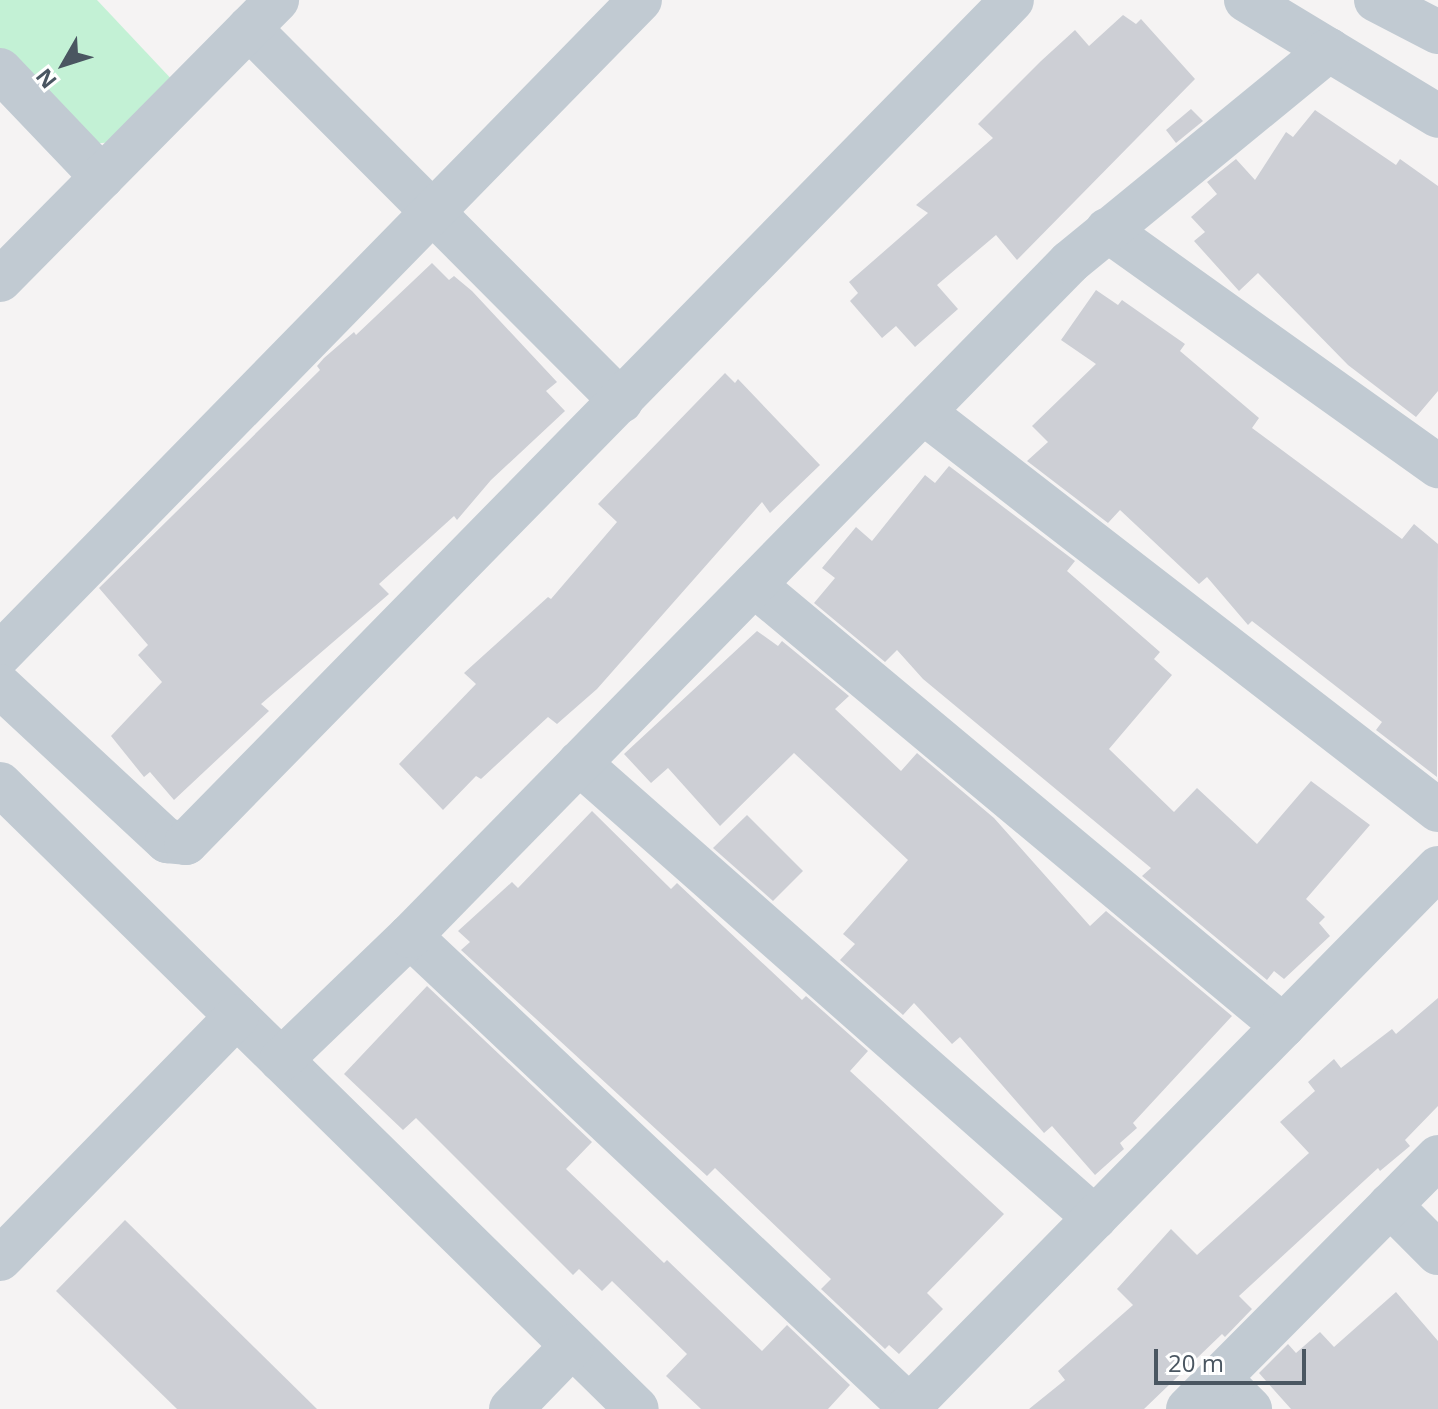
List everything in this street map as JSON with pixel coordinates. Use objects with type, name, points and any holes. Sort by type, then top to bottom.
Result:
[{"type":"street","points":[[0,654],[640,0]]},
{"type":"street","points":[[0,686],[167,841],[186,843],[1012,0]]},
{"type":"street","points":[[1246,0],[1438,116]]},
{"type":"street","points":[[1376,0],[1438,32]]},
{"type":"street","points":[[0,280],[263,14],[433,212],[621,401]]},
{"type":"street","points":[[281,1060],[410,936],[923,412],[1107,230],[1329,50]]},
{"type":"street","points":[[0,70],[102,177]]},
{"type":"street","points":[[1107,230],[1438,466]]},
{"type":"street","points":[[923,412],[1438,810]]},
{"type":"street","points":[[754,585],[1283,1026]]},
{"type":"street","points":[[579,763],[1095,1218]]},
{"type":"street","points":[[0,784],[637,1409]]},
{"type":"street","points":[[410,936],[908,1408],[1438,868]]},
{"type":"street","points":[[0,1259],[237,1016]]},
{"type":"street","points":[[1188,1409],[1438,1157]]},
{"type":"street","points":[[1390,1205],[1438,1253]]},
{"type":"street","points":[[511,1409],[572,1346]]},
{"type":"street","points":[[1219,1378],[1250,1409]]},
{"type":"green space","points":[[0,0],[97,0],[176,84],[114,142],[89,144],[0,52]]},
{"type":"building","points":[[1123,15],[1136,24],[1141,19],[1195,79],[1017,260],[996,235],[937,285],[958,309],[915,347],[896,326],[882,338],[850,301],[858,293],[849,282],[928,213],[916,205],[993,138],[978,124],[1041,61],[1075,30],[1089,46]]},
{"type":"building","points":[[1191,109],[1203,121],[1176,143],[1166,130]]},
{"type":"building","points":[[1315,110],[1396,165],[1400,159],[1438,186],[1438,391],[1416,417],[1348,365],[1258,273],[1239,291],[1194,241],[1205,232],[1191,217],[1217,194],[1207,182],[1236,159],[1255,180],[1286,132],[1293,137]]},
{"type":"building","points":[[432,263],[449,280],[454,276],[472,291],[557,382],[546,391],[565,411],[491,480],[457,520],[454,516],[379,584],[389,594],[261,704],[269,711],[174,800],[150,772],[144,777],[111,736],[162,682],[138,655],[148,645],[99,588],[320,370],[317,366],[324,358],[354,332],[356,335]]},
{"type":"building","points":[[1096,290],[1118,305],[1122,300],[1185,344],[1180,351],[1259,418],[1252,428],[1402,539],[1414,524],[1438,544],[1437,777],[1376,730],[1382,722],[1252,621],[1248,625],[1207,577],[1199,584],[1120,510],[1108,523],[1027,461],[1048,442],[1032,426],[1096,364],[1061,340]]},
{"type":"building","points":[[725,373],[735,383],[738,379],[820,465],[770,513],[762,502],[597,689],[557,724],[548,717],[481,779],[476,776],[443,810],[399,764],[476,684],[464,673],[548,597],[551,599],[617,522],[598,504]]},
{"type":"building","points":[[949,466],[1075,561],[1067,571],[1160,652],[1154,659],[1172,675],[1109,749],[1174,812],[1197,788],[1257,844],[1311,781],[1370,825],[1306,899],[1325,917],[1319,923],[1330,936],[1284,979],[1274,971],[1267,980],[1142,876],[1151,868],[923,679],[897,650],[885,662],[814,603],[835,578],[822,568],[856,527],[872,541],[925,475],[935,483]]},
{"type":"building","points":[[757,631],[778,646],[782,641],[849,696],[835,709],[901,771],[917,753],[994,818],[1090,926],[1106,911],[1232,1016],[1133,1123],[1137,1128],[1120,1143],[1124,1149],[1095,1175],[1052,1126],[1044,1133],[960,1037],[952,1044],[914,1003],[903,1015],[840,960],[855,944],[843,934],[908,860],[794,753],[720,826],[668,768],[651,783],[624,754]]},
{"type":"building","points":[[592,811],[671,889],[677,883],[802,1000],[806,996],[868,1051],[850,1071],[1004,1214],[927,1293],[943,1309],[899,1354],[889,1345],[885,1349],[821,1289],[831,1279],[715,1168],[707,1176],[461,950],[470,942],[458,931],[512,882],[518,888]]},
{"type":"building","points":[[747,815],[803,871],[773,901],[713,848]]},
{"type":"building","points":[[427,986],[592,1142],[566,1169],[664,1263],[667,1260],[762,1351],[787,1325],[850,1385],[828,1409],[701,1409],[666,1376],[687,1354],[612,1281],[602,1291],[579,1269],[573,1275],[416,1118],[403,1130],[344,1074]]},
{"type":"building","points":[[1438,998],[1438,1106],[1405,1140],[1410,1146],[1380,1171],[1378,1168],[1239,1296],[1252,1309],[1225,1337],[1222,1334],[1144,1409],[1029,1409],[1065,1380],[1058,1371],[1133,1305],[1117,1289],[1171,1229],[1197,1255],[1309,1153],[1280,1122],[1315,1091],[1308,1082],[1334,1059],[1341,1068],[1392,1029],[1396,1034]]},
{"type":"building","points":[[125,1220],[317,1409],[177,1409],[56,1291]]},
{"type":"building","points":[[1396,1292],[1438,1341],[1438,1409],[1291,1409],[1259,1373],[1288,1344],[1296,1353],[1320,1332],[1334,1347]]}]
